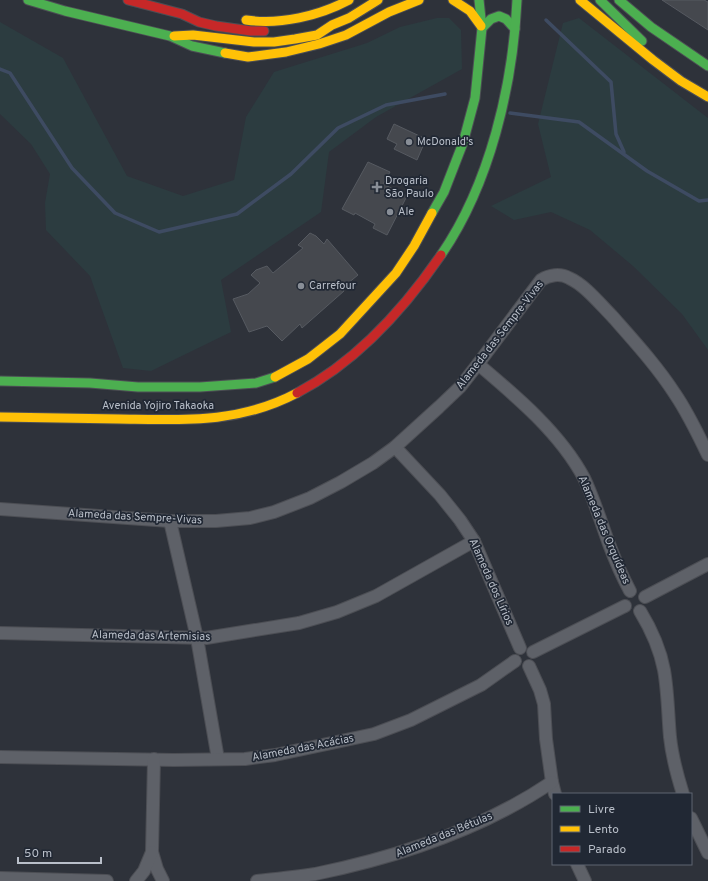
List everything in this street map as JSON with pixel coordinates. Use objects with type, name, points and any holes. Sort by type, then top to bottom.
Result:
[{"type":"main road","points":[[28,0],[66,11],[170,36],[192,46],[248,57],[286,52],[319,44],[346,35],[389,12],[419,0]]},
{"type":"main road","points":[[128,0],[182,14],[200,22],[216,26],[251,31],[276,30]]},
{"type":"main road","points":[[238,19],[253,21],[300,18],[336,8],[349,0]]},
{"type":"main road","points":[[170,36],[193,35],[235,41],[274,42],[317,35],[332,25],[349,18],[378,0]]},
{"type":"main road","points":[[454,0],[476,16],[482,28],[491,18],[496,15],[507,19],[515,29]]},
{"type":"main road","name":"Avenida Yojiro Takaoka","points":[[0,381],[138,387],[200,387],[256,383],[273,378],[308,359],[340,334],[396,273],[414,246],[444,192],[463,143],[473,105],[482,28],[479,0]]},
{"type":"main road","name":"Avenida Yojiro Takaoka","points":[[0,417],[173,420],[236,416],[266,407],[294,395],[327,375],[349,359],[394,314],[436,262],[474,197],[487,162],[509,71],[517,15],[517,0]]},
{"type":"main road","points":[[517,15],[525,0]]},
{"type":"main road","points":[[580,0],[620,34],[659,64],[692,89],[708,97]]},
{"type":"main road","points":[[600,0],[643,41],[708,94]]},
{"type":"main road","points":[[619,0],[651,27],[708,66]]},
{"type":"main road","points":[[182,14],[201,12]]},
{"type":"main road","points":[[620,18],[708,72]]},
{"type":"main road","points":[[315,26],[332,25]]},
{"type":"street","name":"Alameda das Sempre-Vivas","points":[[0,509],[170,521],[216,521],[250,518],[274,512],[310,498],[373,463],[395,447],[460,387],[541,280],[547,276],[558,275],[568,277],[577,283],[597,301],[657,368],[676,394],[708,455]]},
{"type":"street","name":"Alameda das Orquídeas","points":[[478,364],[530,411],[553,435],[568,454],[583,478],[594,501],[617,565],[630,592]]},
{"type":"street","name":"Alameda dos Lírios","points":[[395,447],[440,495],[460,520],[474,541],[520,648]]},
{"type":"street","points":[[170,521],[197,638],[218,759]]},
{"type":"street","name":"Alameda das Artemisias","points":[[0,633],[197,638],[228,635],[299,623],[337,612],[376,596],[474,541]]},
{"type":"street","points":[[645,597],[708,564]]},
{"type":"street","points":[[638,591],[645,597],[645,605],[640,611],[631,612],[625,606],[625,598],[630,592],[638,591]]},
{"type":"street","points":[[533,652],[625,606]]},
{"type":"street","points":[[640,611],[650,628],[664,669],[670,738],[674,761],[683,793]]},
{"type":"street","points":[[528,647],[533,652],[534,660],[529,666],[521,666],[515,661],[515,654],[520,648],[528,647]]},
{"type":"street","name":"Alameda das Acácias","points":[[0,757],[245,759],[275,755],[374,734],[411,720],[481,685],[515,661]]},
{"type":"street","points":[[529,666],[540,690],[544,704],[546,739],[555,793]]},
{"type":"street","points":[[154,759],[152,852],[157,869],[163,881]]},
{"type":"street","name":"Alameda das Bétulas","points":[[257,881],[313,874],[368,862],[407,851],[492,816],[529,797],[552,782]]},
{"type":"street","points":[[692,820],[708,853]]},
{"type":"street","points":[[136,881],[144,871],[152,852]]},
{"type":"street","points":[[577,865],[585,881]]},
{"type":"street","points":[[0,878],[106,881]]},
{"type":"shaded area","points":[[437,18],[449,18],[461,30],[462,69],[376,117],[329,152],[321,212],[221,280],[231,332],[151,371],[123,368],[90,276],[46,230],[45,203],[50,174],[31,144],[0,114],[0,22],[63,58],[127,176],[183,196],[234,180],[246,117],[274,72],[367,43],[400,27]]},
{"type":"shaded area","points":[[579,18],[708,118],[708,350],[682,314],[633,266],[590,230],[551,212],[514,220],[491,206],[551,177],[538,124],[563,23]]},
{"type":"building","points":[[662,0],[704,0],[708,2],[708,30]]},
{"type":"building","name":"McDonald's","points":[[394,124],[426,139],[417,160],[394,149],[397,144],[387,139]]},
{"type":"building","points":[[368,162],[390,172],[383,184],[407,196],[387,235],[373,228],[375,224],[355,213],[354,215],[342,209]]},
{"type":"building","name":"Carrefour","points":[[310,233],[316,236],[324,244],[327,239],[358,275],[342,288],[344,291],[302,328],[300,324],[282,341],[267,326],[249,332],[233,299],[248,294],[260,283],[251,275],[256,270],[267,266],[273,273],[303,248],[298,245]]},
{"type":"waterway","points":[[546,20],[611,82],[616,134],[624,152]]},
{"type":"waterway","points":[[0,69],[10,73],[72,168],[115,213],[159,232],[237,214],[291,174],[338,128],[386,105],[445,94]]},
{"type":"waterway","points":[[510,113],[579,122],[647,171],[699,201],[708,200]]},
{"type":"traffic: fast","points":[[28,0],[65,11],[170,36],[192,46],[225,53]]},
{"type":"traffic: fast","points":[[432,213],[444,192],[463,143],[475,98],[482,28],[479,0]]},
{"type":"traffic: fast","points":[[441,255],[458,227],[473,197],[486,166],[496,133],[510,66],[515,32],[517,0]]},
{"type":"traffic: fast","points":[[600,0],[642,41]]},
{"type":"traffic: fast","points":[[619,0],[651,27],[708,66]]},
{"type":"traffic: fast","points":[[482,28],[491,19],[499,16],[506,19],[515,29]]},
{"type":"traffic: fast","points":[[0,381],[90,383],[138,387],[200,387],[256,383],[275,377]]},
{"type":"traffic: slow","points":[[246,20],[272,21],[299,18],[325,11],[349,0]]},
{"type":"traffic: slow","points":[[174,36],[193,35],[254,42],[274,42],[295,39],[317,35],[332,25],[349,18],[378,0]]},
{"type":"traffic: slow","points":[[225,53],[248,57],[286,52],[319,44],[346,35],[389,12],[419,0]]},
{"type":"traffic: slow","points":[[453,0],[470,11],[481,26]]},
{"type":"traffic: slow","points":[[580,0],[653,60],[681,81],[708,97]]},
{"type":"traffic: slow","points":[[275,377],[308,359],[340,334],[396,273],[414,246],[432,213]]},
{"type":"traffic: slow","points":[[0,417],[166,420],[210,418],[253,410],[275,403],[297,393]]},
{"type":"traffic: jam","points":[[128,0],[182,14],[199,22],[216,26],[251,31],[264,31]]},
{"type":"traffic: jam","points":[[297,393],[339,366],[377,333],[411,295],[441,255]]},
{"type":"place","name":"McDonald's","points":[[409,142]]},
{"type":"place","name":"Drogaria São Paulo","points":[[377,187]]},
{"type":"place","name":"Ale","points":[[390,212]]},
{"type":"place","name":"Carrefour","points":[[301,286]]}]
